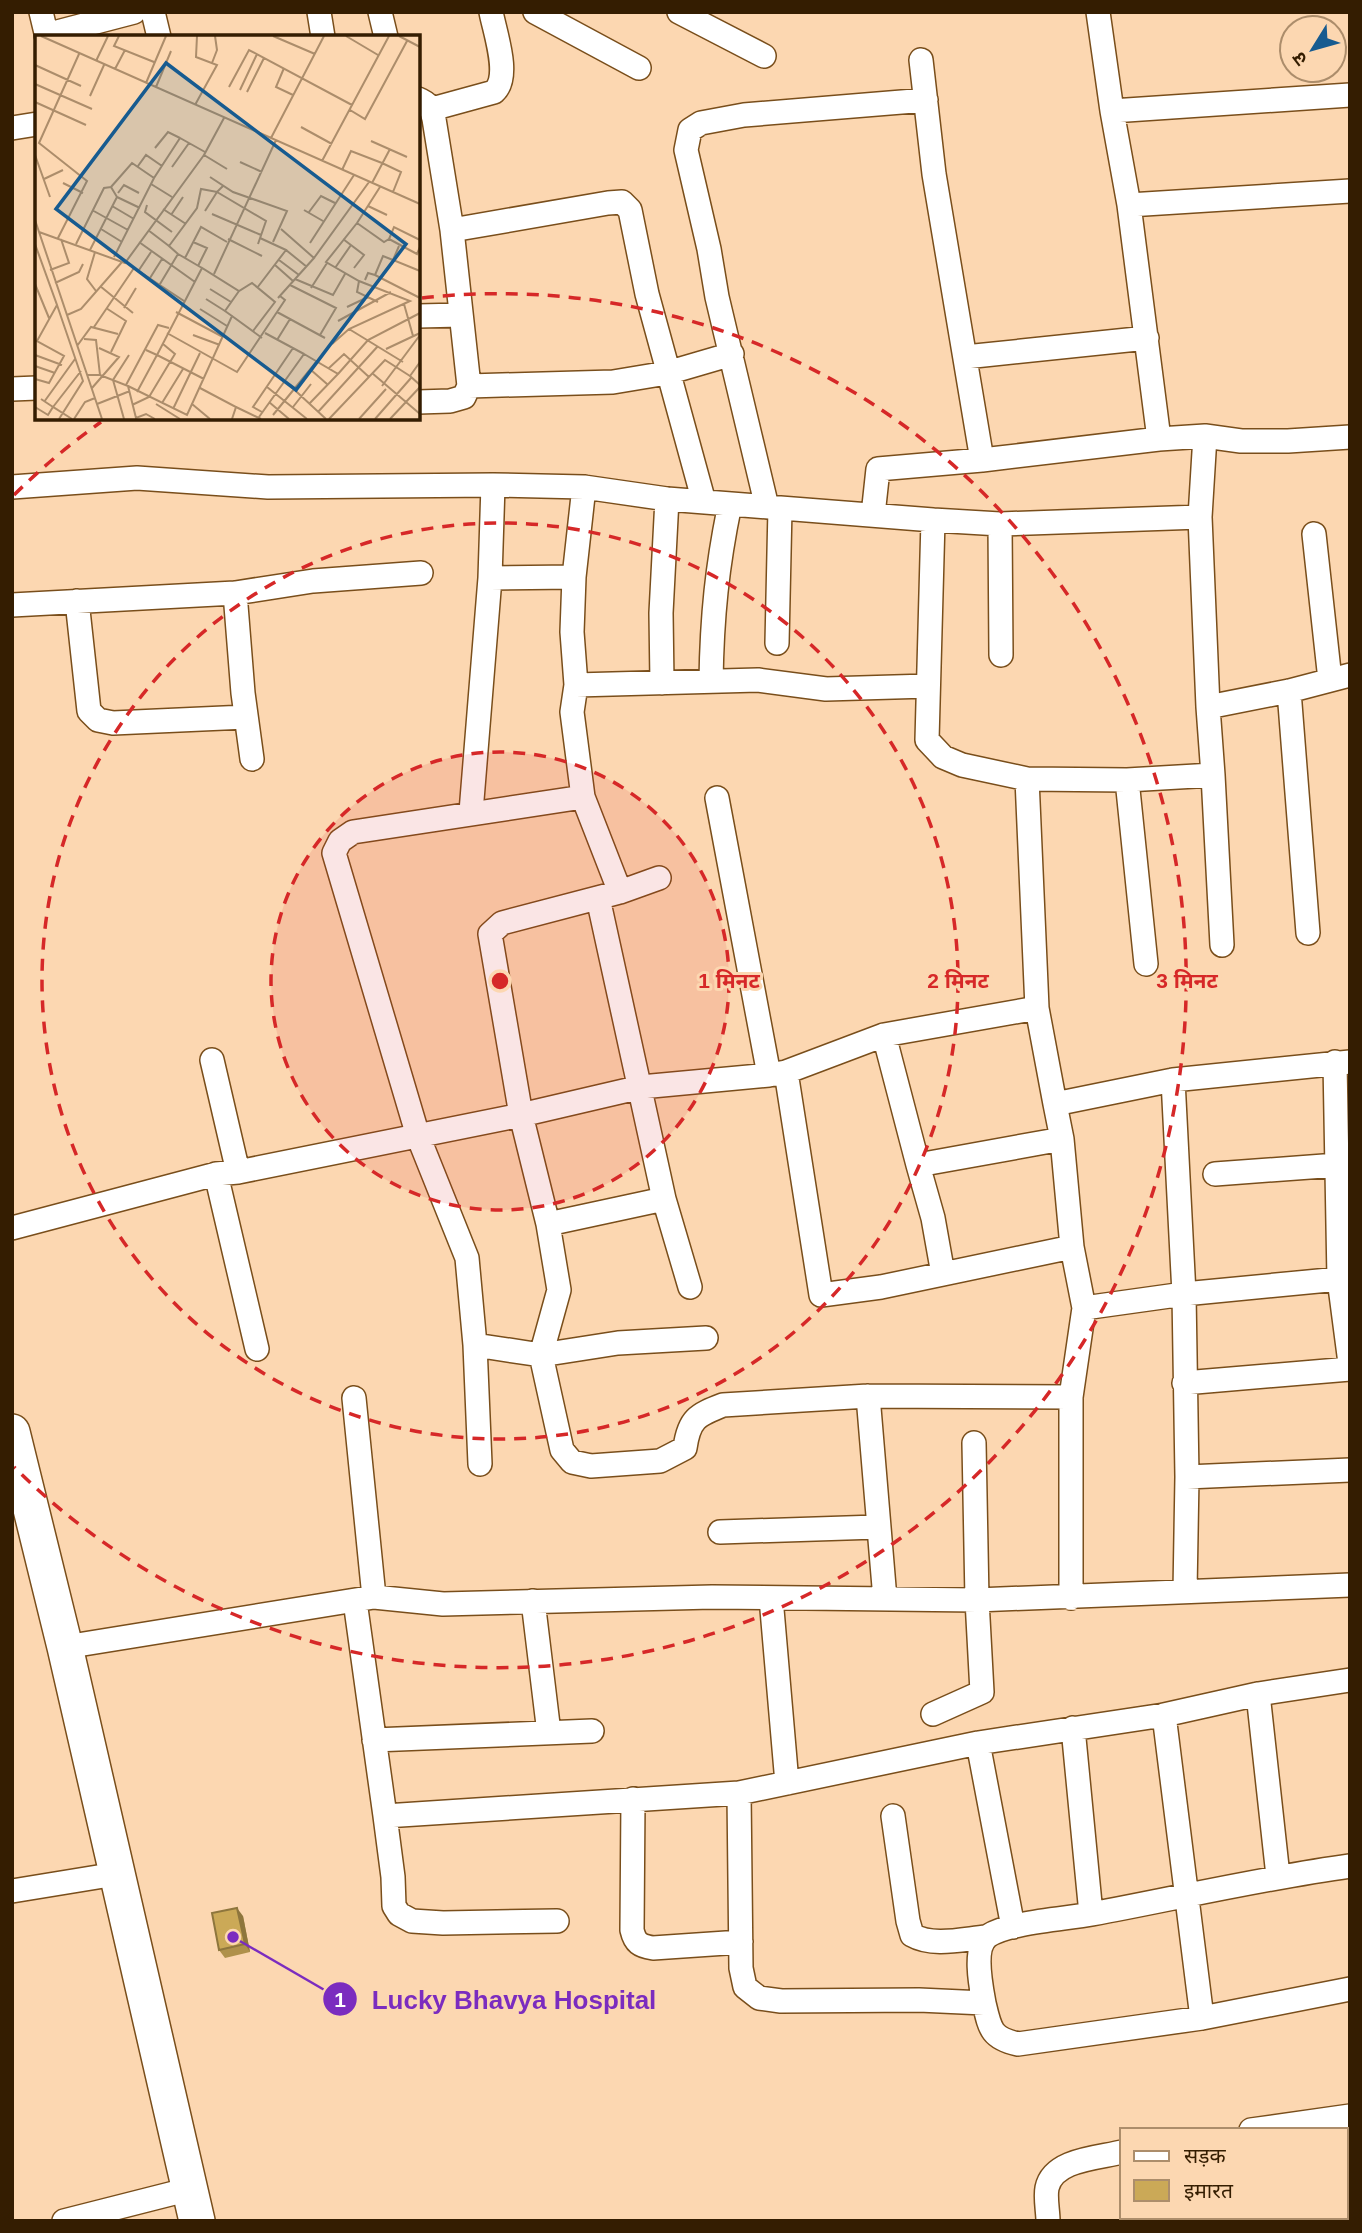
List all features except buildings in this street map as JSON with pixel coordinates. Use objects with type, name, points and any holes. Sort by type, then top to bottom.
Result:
[{"type":"main road","points":[[12,1432],[65,1647],[194,2205]]},
{"type":"street","points":[[41,12],[47,35]]},
{"type":"street","points":[[51,35],[134,12]]},
{"type":"street","points":[[153,12],[159,35]]},
{"type":"street","points":[[318,12],[323,35]]},
{"type":"street","points":[[380,12],[386,35]]},
{"type":"street","points":[[420,402],[450,401],[464,397],[469,386],[452,230],[425,104],[494,92],[500,87],[501,66],[491,12]]},
{"type":"street","points":[[535,12],[639,68]]},
{"type":"street","points":[[679,12],[764,56]]},
{"type":"street","points":[[1098,12],[1129,205],[1158,439]]},
{"type":"street","points":[[922,60],[934,174],[982,460]]},
{"type":"street","points":[[1112,111],[1350,95]]},
{"type":"street","points":[[777,643],[773,507],[717,298],[709,249],[686,149],[690,130],[701,123],[744,115],[926,100]]},
{"type":"street","points":[[12,128],[35,124]]},
{"type":"street","points":[[1129,205],[1350,191]]},
{"type":"street","points":[[452,230],[622,202],[630,210],[667,373],[704,502]]},
{"type":"street","points":[[420,316],[461,315]]},
{"type":"street","points":[[965,357],[1147,338]]},
{"type":"street","points":[[469,386],[612,382],[667,373],[732,354]]},
{"type":"street","points":[[12,389],[35,388]]},
{"type":"street","points":[[1205,436],[1199,517],[1222,945]]},
{"type":"street","points":[[873,515],[878,469],[982,460],[1158,439],[1205,436],[1253,441],[1350,437]]},
{"type":"street","points":[[12,487],[137,478],[268,487],[584,487],[667,499],[1000,524],[1199,517]]},
{"type":"street","points":[[471,813],[490,579],[493,485]]},
{"type":"street","points":[[584,487],[574,577],[572,632],[576,685],[572,712],[583,797],[609,895],[641,1087],[664,1199],[690,1287]]},
{"type":"street","points":[[662,683],[661,613],[667,499]]},
{"type":"street","points":[[711,681],[712,619],[718,563],[730,504]]},
{"type":"street","points":[[933,520],[927,740],[943,757],[962,765],[1027,779],[1127,780],[1213,775]]},
{"type":"street","points":[[1000,524],[1001,655]]},
{"type":"street","points":[[1209,707],[1289,691],[1340,677],[1314,534]]},
{"type":"street","points":[[12,605],[235,593],[313,581],[421,573]]},
{"type":"street","points":[[490,579],[574,577]]},
{"type":"street","points":[[235,593],[252,759]]},
{"type":"street","points":[[77,601],[89,711],[99,720],[113,723],[246,717]]},
{"type":"street","points":[[576,685],[758,680],[827,689],[928,686]]},
{"type":"street","points":[[1289,691],[1308,933]]},
{"type":"street","points":[[1027,779],[1037,1008],[1062,1139],[1072,1247],[1084,1308],[1071,1397],[1071,1598]]},
{"type":"street","points":[[1127,780],[1146,964]]},
{"type":"street","points":[[480,1464],[475,1345],[467,1258],[418,1136],[334,853],[340,841],[353,832],[583,797]]},
{"type":"street","points":[[717,798],[777,1074],[821,1295],[881,1287],[1072,1247]]},
{"type":"street","points":[[659,878],[609,895],[502,923],[490,934],[521,1115],[548,1224],[559,1290],[541,1355],[562,1450],[572,1462],[591,1466],[660,1461],[685,1448],[688,1428],[701,1413],[723,1405],[869,1396],[1071,1397]]},
{"type":"street","points":[[12,1228],[227,1173],[521,1115],[641,1087],[777,1074],[884,1035],[1037,1008]]},
{"type":"street","points":[[884,1035],[933,1217],[943,1274]]},
{"type":"street","points":[[212,1060],[227,1173],[257,1349]]},
{"type":"street","points":[[1055,1104],[1172,1080],[1343,1062],[1337,1166],[1339,1279],[1350,1363]]},
{"type":"street","points":[[1172,1080],[1184,1294],[1187,1477],[1185,1591]]},
{"type":"street","points":[[918,1165],[1062,1139]]},
{"type":"street","points":[[1215,1174],[1337,1166]]},
{"type":"street","points":[[548,1224],[664,1199]]},
{"type":"street","points":[[1084,1308],[1184,1294],[1339,1279]]},
{"type":"street","points":[[475,1345],[541,1355],[618,1343],[706,1338]]},
{"type":"street","points":[[1184,1383],[1350,1369]]},
{"type":"street","points":[[869,1396],[877,1527],[885,1599]]},
{"type":"street","points":[[354,1398],[374,1740],[393,1877],[394,1906],[399,1914],[412,1921],[557,1921]]},
{"type":"street","points":[[933,1714],[982,1692],[974,1443]]},
{"type":"street","points":[[1187,1477],[1350,1470]]},
{"type":"street","points":[[720,1532],[877,1527]]},
{"type":"street","points":[[65,1647],[364,1599],[443,1604],[771,1598],[977,1600],[1350,1585]]},
{"type":"street","points":[[771,1598],[787,1783]]},
{"type":"street","points":[[533,1601],[549,1732]]},
{"type":"street","points":[[385,1816],[739,1793],[978,1743],[1164,1715],[1258,1693],[1350,1680]]},
{"type":"street","points":[[1258,1693],[1278,1876]]},
{"type":"street","points":[[1164,1715],[1202,2018]]},
{"type":"street","points":[[1073,1728],[1091,1914]]},
{"type":"street","points":[[374,1740],[592,1731]]},
{"type":"street","points":[[978,1743],[1013,1927]]},
{"type":"street","points":[[739,1793],[741,1968],[745,1987],[760,1998],[781,2001],[919,2000],[985,2003]]},
{"type":"street","points":[[633,1800],[634,1940],[642,1946],[653,1948],[741,1942]]},
{"type":"street","points":[[893,1816],[908,1921],[912,1935],[922,1940],[986,1937],[1013,1927],[1278,1876],[1350,1866]]},
{"type":"street","points":[[12,1891],[116,1874]]},
{"type":"street","points":[[986,1937],[980,1947],[979,1966],[991,2029],[1001,2040],[1018,2043],[1202,2018],[1350,1989]]},
{"type":"street","points":[[1277,2128],[1350,2116]]},
{"type":"street","points":[[1048,2221],[1047,2187],[1055,2173],[1063,2166],[1120,2152]]},
{"type":"street","points":[[64,2221],[194,2205]]},
{"type":"place","name":"Lucky Bhavya Hospital","points":[[233,1937]]}]
